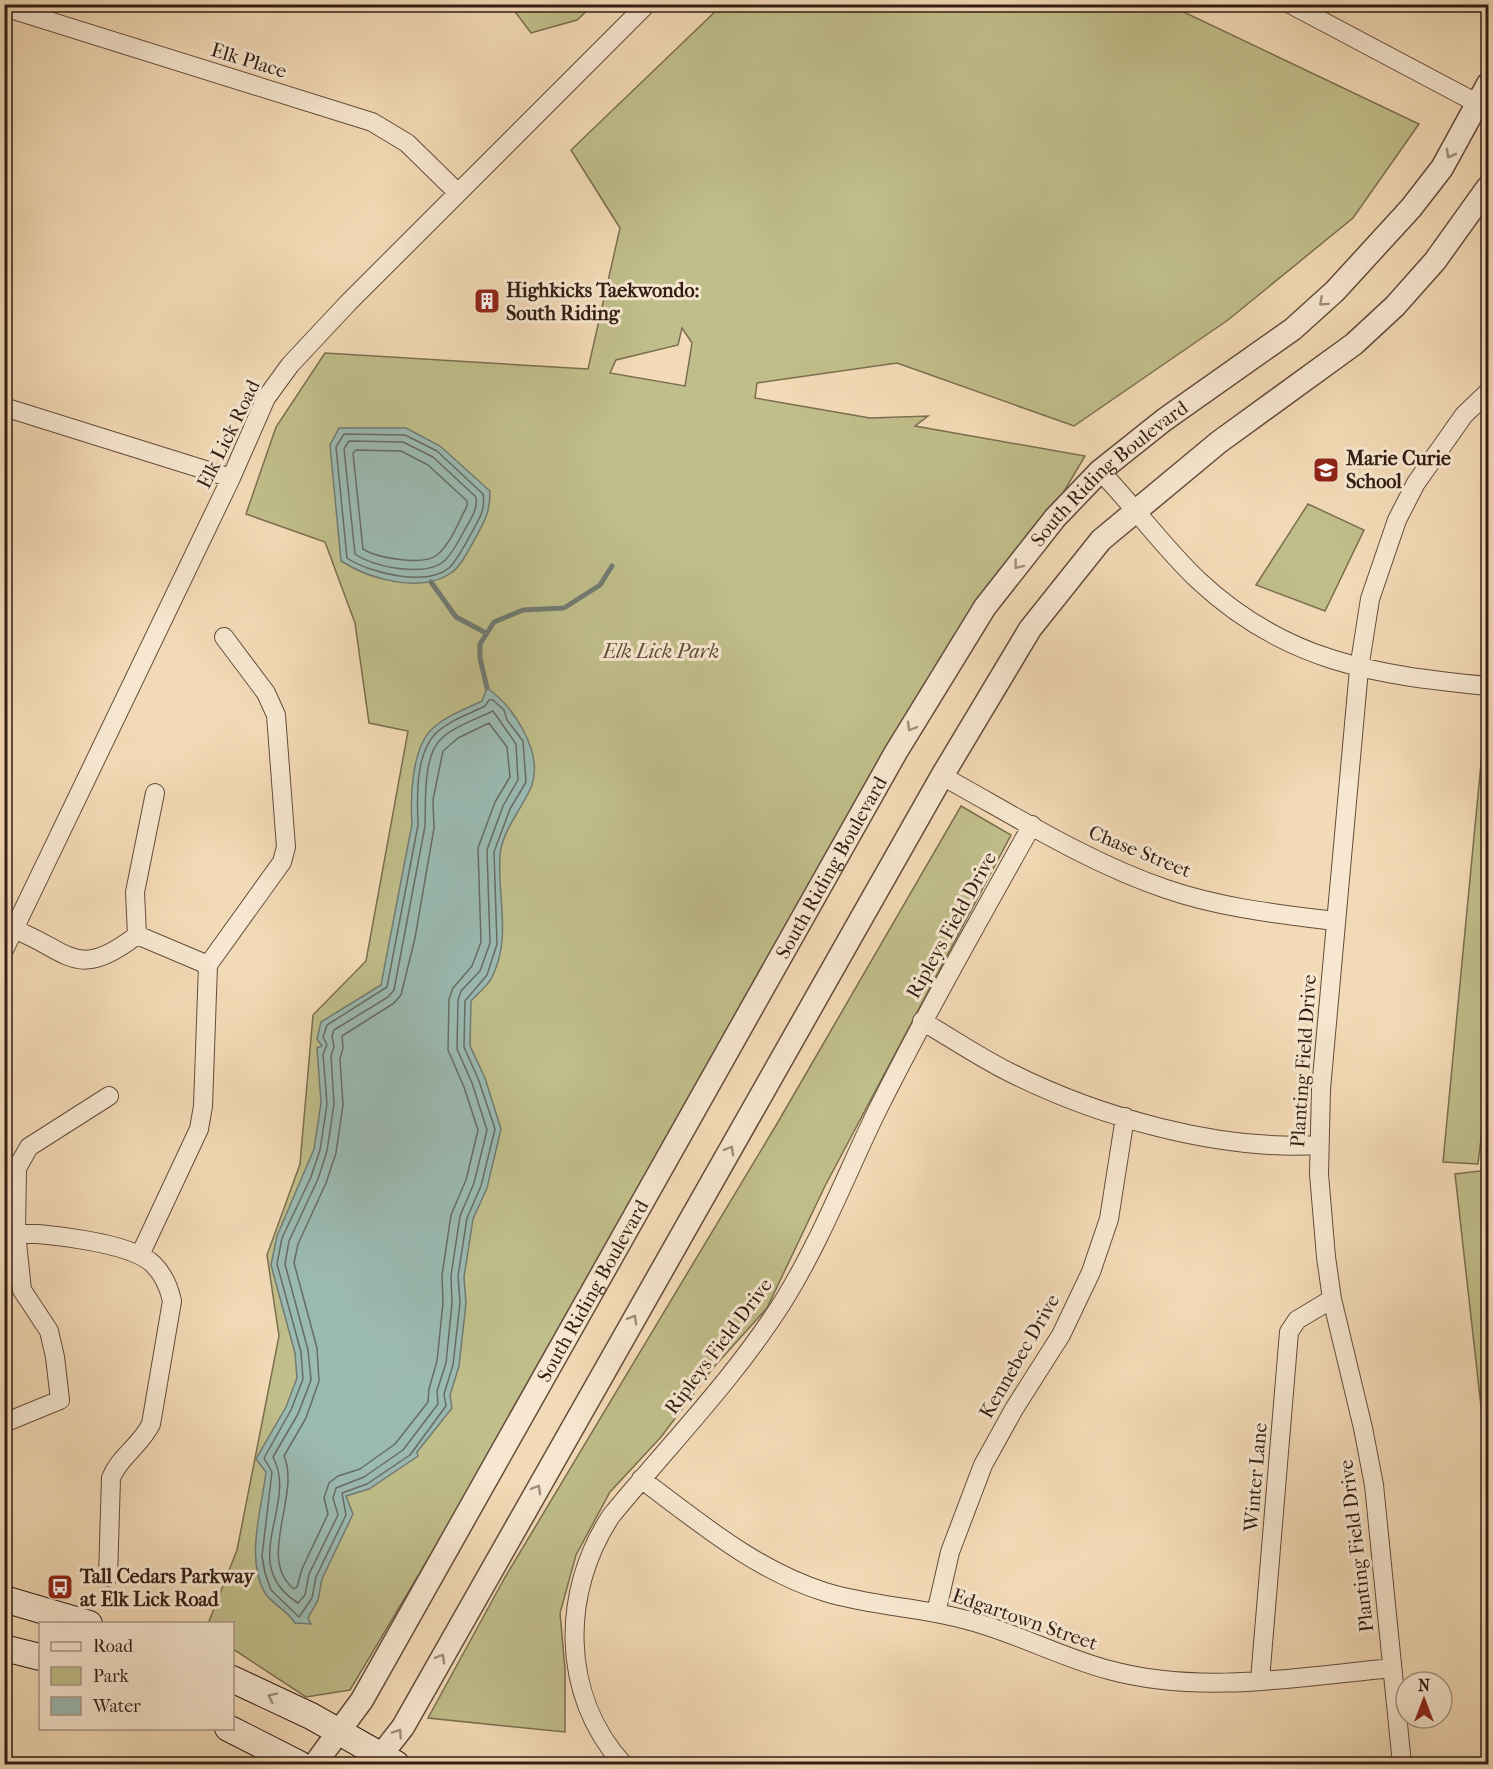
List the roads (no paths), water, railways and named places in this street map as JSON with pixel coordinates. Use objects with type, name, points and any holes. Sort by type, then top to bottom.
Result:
[{"type":"main road","points":[[4,1599],[85,1622]]},
{"type":"main road","points":[[4,1648],[39,1657]]},
{"type":"main road","points":[[234,1680],[340,1732],[384,1762]]},
{"type":"main road","points":[[232,1730],[299,1764]]},
{"type":"street","name":"Elk Lick Road","points":[[4,950],[9,927],[231,478],[266,398],[290,365],[647,4]]},
{"type":"street","points":[[1290,4],[1485,99]]},
{"type":"street","name":"Elk Place","points":[[4,7],[372,122],[407,143],[458,193]]},
{"type":"street","name":"South Riding Boulevard","points":[[315,1764],[362,1700],[937,681],[985,607],[1055,518],[1100,471],[1164,420],[1293,329],[1335,291],[1411,208],[1442,168],[1485,99]]},
{"type":"street","name":"South Riding Boulevard","points":[[384,1762],[942,776],[1030,629],[1101,540],[1219,442],[1354,344],[1395,306],[1435,261],[1488,188]]},
{"type":"street","name":"Planting Field Drive","points":[[1402,1764],[1374,1485],[1363,1428],[1332,1299],[1321,1216],[1318,1145],[1335,921],[1359,669],[1370,599],[1397,520],[1439,448],[1464,415],[1488,392]]},
{"type":"street","points":[[4,407],[231,478]]},
{"type":"street","points":[[1100,471],[1197,579],[1237,612],[1297,647],[1359,669],[1395,676],[1488,687]]},
{"type":"street","points":[[140,1255],[199,1129],[203,1106],[208,965],[282,862],[286,847],[276,715],[266,693],[224,637]]},
{"type":"street","name":"Chase Street","points":[[942,776],[1090,857],[1167,889],[1248,910],[1335,921]]},
{"type":"street","points":[[137,935],[135,892],[155,793]]},
{"type":"street","name":"Ripleys Field Drive","points":[[623,1764],[608,1744],[588,1707],[577,1670],[574,1628],[579,1586],[591,1549],[611,1516],[736,1367],[782,1302],[823,1229],[875,1115],[922,1021],[1032,825]]},
{"type":"street","points":[[9,927],[63,954],[85,960],[113,954],[137,935]]},
{"type":"street","points":[[137,935],[208,965]]},
{"type":"street","points":[[922,1021],[1008,1072],[1059,1095],[1125,1117],[1231,1140],[1318,1145]]},
{"type":"street","points":[[4,1423],[60,1400],[55,1357],[49,1331],[22,1290],[10,1232],[17,1168],[29,1147],[109,1096]]},
{"type":"street","name":"Kennebec Drive","points":[[936,1613],[950,1552],[983,1465],[1014,1409],[1062,1335],[1091,1272],[1109,1219],[1125,1117]]},
{"type":"street","points":[[10,1232],[71,1239],[124,1249],[140,1255],[152,1263],[163,1275],[172,1301],[151,1424],[145,1437],[115,1467],[111,1478],[108,1577]]},
{"type":"street","name":"Winter Lane","points":[[1260,1680],[1290,1332],[1297,1320],[1332,1299]]},
{"type":"street","name":"Edgartown Street","points":[[641,1479],[737,1550],[786,1577],[851,1599],[936,1613],[990,1626],[1081,1662],[1135,1676],[1190,1683],[1260,1680],[1392,1668]]},
{"type":"water","points":[[339,428],[406,428],[440,446],[490,491],[488,511],[484,521],[455,570],[439,579],[425,583],[395,582],[353,568],[341,561],[330,445]]},
{"type":"water","points":[[487,688],[507,706],[516,718],[529,744],[534,772],[532,785],[509,827],[500,855],[503,932],[498,962],[490,980],[471,1001],[470,1046],[485,1078],[501,1129],[487,1188],[473,1219],[464,1277],[466,1303],[459,1366],[450,1395],[452,1408],[417,1452],[418,1456],[369,1489],[346,1496],[353,1514],[322,1579],[318,1600],[308,1618],[311,1624],[295,1623],[268,1597],[259,1580],[256,1565],[256,1533],[266,1472],[256,1459],[286,1407],[297,1378],[295,1353],[271,1265],[277,1236],[314,1149],[321,1103],[317,1048],[322,1046],[317,1039],[321,1022],[381,985],[412,824],[411,800],[416,760],[425,737],[437,724],[482,701]]},
{"type":"waterway","points":[[487,688],[480,658],[480,644],[494,622],[523,610],[564,608],[600,585],[612,566]]},
{"type":"waterway","points":[[431,582],[456,617],[486,633]]},
{"type":"place","name":"Highkicks Taekwondo: South Riding","points":[[487,301]]},
{"type":"place","name":"Marie Curie School","points":[[1326,470]]},
{"type":"place","name":"Tall Cedars Parkway at Elk Lick Road","points":[[60,1587]]},
{"type":"park label","name":"Elk Lick Park","points":[[661,651]]}]
